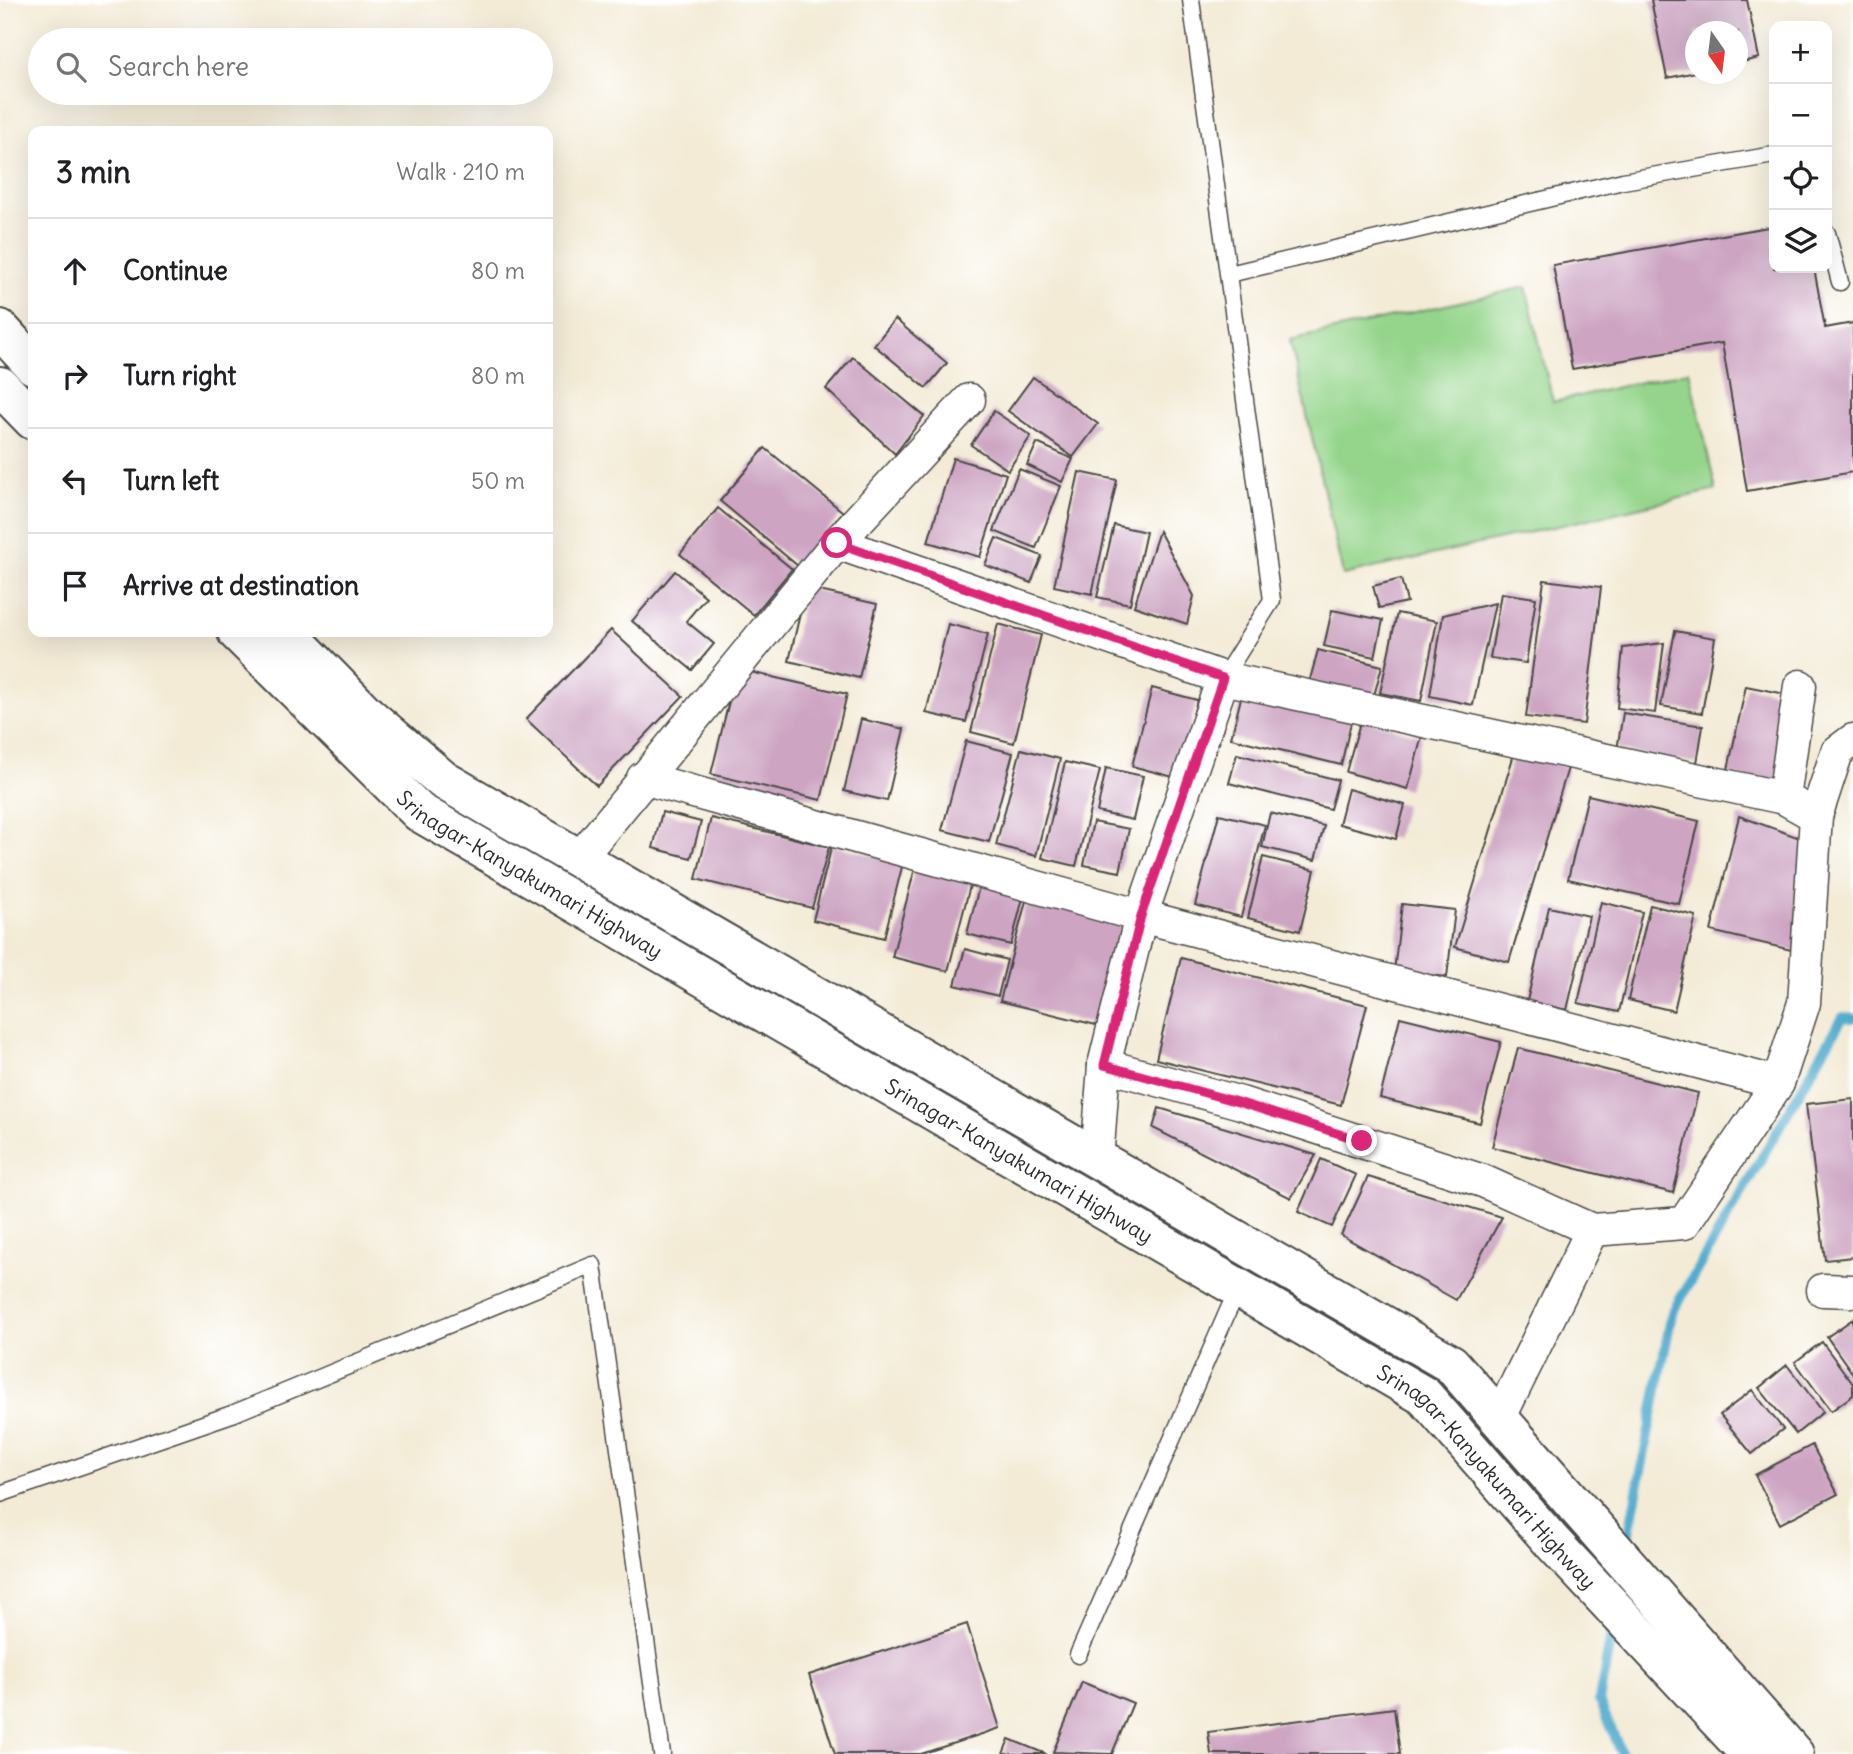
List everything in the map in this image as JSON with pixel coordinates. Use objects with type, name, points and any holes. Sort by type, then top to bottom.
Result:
[{"type":"highway","points":[[0,329],[28,360]]},
{"type":"highway","points":[[0,386],[28,415]]},
{"type":"highway","name":"Srinagar-Kanyakumari Highway","points":[[242,637],[419,812],[1424,1396],[1552,1542],[1750,1754]]},
{"type":"highway","name":"Srinagar-Kanyakumari Highway","points":[[291,637],[367,715],[443,780],[1451,1364],[1793,1753]]},
{"type":"street","points":[[578,860],[837,543],[969,400]]},
{"type":"street","points":[[837,543],[1223,678],[1784,798],[1816,816]]},
{"type":"street","points":[[1097,1161],[1104,1065],[1141,916],[1223,678]]},
{"type":"street","points":[[1784,798],[1800,686]]},
{"type":"street","points":[[1104,1065],[1241,1103],[1483,1181],[1592,1230],[1684,1223],[1778,1083],[1804,1003],[1816,816],[1837,752],[1853,740]]},
{"type":"street","points":[[643,778],[1141,916],[1778,1083]]},
{"type":"street","points":[[1499,1419],[1592,1230]]},
{"type":"lane","points":[[1191,0],[1272,600],[1223,678]]},
{"type":"lane","points":[[1229,274],[1623,181],[1769,156]]},
{"type":"lane","points":[[1832,252],[1840,282]]},
{"type":"lane","points":[[0,1494],[232,1414],[593,1265],[662,1754]]},
{"type":"lane","points":[[1078,1655],[1238,1288]]},
{"type":"green space","points":[[1526,287],[1553,402],[1689,371],[1716,490],[1343,575],[1290,340]]},
{"type":"building","points":[[1651,0],[1747,0],[1759,58],[1748,61],[1748,21],[1685,21],[1685,74],[1667,78]]},
{"type":"building","points":[[1769,227],[1769,273],[1815,273],[1825,328],[1853,323],[1853,472],[1747,491],[1722,343],[1572,369],[1553,265]]},
{"type":"building","points":[[895,319],[947,363],[926,388],[874,345]]},
{"type":"building","points":[[853,357],[924,416],[895,454],[826,389]]},
{"type":"building","points":[[1033,377],[1098,424],[1073,457],[1008,411]]},
{"type":"building","points":[[994,411],[1031,436],[1008,470],[971,445]]},
{"type":"building","points":[[1037,443],[1073,459],[1062,482],[1027,465]]},
{"type":"building","points":[[765,448],[843,512],[798,566],[720,501]]},
{"type":"building","points":[[953,458],[1006,474],[980,557],[928,542]]},
{"type":"building","points":[[1019,469],[1061,486],[1036,548],[994,531]]},
{"type":"building","points":[[1079,472],[1117,480],[1092,594],[1054,586]]},
{"type":"building","points":[[718,508],[792,569],[754,615],[680,554]]},
{"type":"building","points":[[1114,525],[1146,532],[1130,604],[1097,597]]},
{"type":"building","points":[[1159,531],[1194,596],[1187,624],[1134,606]]},
{"type":"building","points":[[996,538],[1042,556],[1031,583],[985,565]]},
{"type":"building","points":[[675,571],[706,597],[686,621],[714,644],[692,670],[632,621]]},
{"type":"building","points":[[1401,579],[1407,602],[1379,608],[1373,586]]},
{"type":"building","points":[[1544,580],[1601,587],[1584,724],[1526,717]]},
{"type":"building","points":[[806,588],[877,604],[859,678],[789,661]]},
{"type":"building","points":[[1501,593],[1536,598],[1526,663],[1490,658]]},
{"type":"building","points":[[1495,603],[1473,705],[1430,696],[1443,615]]},
{"type":"building","points":[[1332,610],[1383,620],[1375,657],[1324,646]]},
{"type":"building","points":[[1397,613],[1437,621],[1421,701],[1380,693]]},
{"type":"building","points":[[948,624],[988,634],[966,722],[926,713]]},
{"type":"building","points":[[998,624],[1041,635],[1014,743],[971,732]]},
{"type":"building","points":[[611,630],[683,696],[597,786],[526,719]]},
{"type":"building","points":[[1675,631],[1715,638],[1702,713],[1661,706]]},
{"type":"building","points":[[1664,643],[1655,713],[1617,708],[1623,648]]},
{"type":"building","points":[[1318,650],[1382,666],[1372,703],[1308,687]]},
{"type":"building","points":[[737,669],[847,694],[821,800],[711,774]]},
{"type":"building","points":[[1244,686],[1353,714],[1341,765],[1231,738]]},
{"type":"building","points":[[1746,686],[1795,696],[1776,785],[1727,774]]},
{"type":"building","points":[[1152,688],[1197,700],[1177,778],[1132,766]]},
{"type":"building","points":[[1623,713],[1703,726],[1697,763],[1617,750]]},
{"type":"building","points":[[861,719],[904,729],[887,801],[844,791]]},
{"type":"building","points":[[1361,719],[1422,736],[1408,789],[1346,772]]},
{"type":"building","points":[[966,741],[1013,753],[989,842],[942,830]]},
{"type":"building","points":[[1021,749],[1060,759],[1036,856],[996,845]]},
{"type":"building","points":[[1515,751],[1568,768],[1509,962],[1455,947]]},
{"type":"building","points":[[1237,754],[1338,780],[1330,809],[1229,783]]},
{"type":"building","points":[[1065,762],[1100,770],[1076,866],[1042,858]]},
{"type":"building","points":[[1106,768],[1143,776],[1133,820],[1097,812]]},
{"type":"building","points":[[1348,789],[1405,805],[1396,839],[1339,824]]},
{"type":"building","points":[[1588,795],[1699,821],[1679,904],[1568,879]]},
{"type":"building","points":[[662,812],[701,822],[691,858],[653,848]]},
{"type":"building","points":[[1270,813],[1324,826],[1315,860],[1262,847]]},
{"type":"building","points":[[1219,814],[1265,825],[1241,917],[1195,905]]},
{"type":"building","points":[[1739,816],[1808,841],[1804,953],[1711,931]]},
{"type":"building","points":[[711,818],[829,847],[812,908],[696,879]]},
{"type":"building","points":[[1093,822],[1129,829],[1120,872],[1084,865]]},
{"type":"building","points":[[832,845],[903,863],[884,938],[813,920]]},
{"type":"building","points":[[1263,857],[1315,870],[1300,931],[1248,918]]},
{"type":"building","points":[[915,868],[971,882],[948,971],[892,957]]},
{"type":"building","points":[[980,883],[1024,894],[1011,945],[967,934]]},
{"type":"building","points":[[1028,893],[1127,919],[1100,1026],[1000,1001]]},
{"type":"building","points":[[1601,902],[1642,912],[1619,1012],[1578,1003]]},
{"type":"building","points":[[1402,904],[1455,910],[1447,977],[1394,971]]},
{"type":"building","points":[[1650,905],[1696,916],[1674,1011],[1628,1000]]},
{"type":"building","points":[[1549,907],[1589,916],[1567,1010],[1527,1001]]},
{"type":"building","points":[[965,949],[1007,960],[998,996],[955,985]]},
{"type":"building","points":[[1181,958],[1367,1005],[1341,1105],[1156,1059]]},
{"type":"building","points":[[1400,1017],[1501,1042],[1480,1123],[1380,1098]]},
{"type":"building","points":[[1518,1048],[1698,1093],[1673,1193],[1492,1147]]},
{"type":"building","points":[[1853,1099],[1853,1257],[1825,1260],[1806,1104]]},
{"type":"building","points":[[1159,1108],[1316,1155],[1291,1198],[1153,1128]]},
{"type":"building","points":[[1321,1159],[1356,1175],[1332,1227],[1298,1212]]},
{"type":"building","points":[[1368,1177],[1502,1217],[1456,1300],[1341,1235]]},
{"type":"building","points":[[1853,1319],[1853,1374],[1827,1337]]},
{"type":"building","points":[[1822,1342],[1853,1384],[1853,1395],[1831,1411],[1795,1362]]},
{"type":"building","points":[[1787,1365],[1823,1412],[1796,1434],[1759,1388]]},
{"type":"building","points":[[1752,1390],[1783,1429],[1752,1454],[1720,1415]]},
{"type":"building","points":[[1812,1445],[1838,1494],[1780,1524],[1755,1475]]},
{"type":"building","points":[[967,1624],[1000,1728],[921,1754],[835,1754],[809,1675]]},
{"type":"building","points":[[1082,1682],[1133,1703],[1112,1754],[1053,1752]]},
{"type":"building","points":[[1394,1708],[1400,1754],[1211,1754],[1208,1732]]},
{"type":"building","points":[[1009,1739],[1046,1754],[1003,1754]]},
{"type":"waterway","points":[[1626,1548],[1672,1313],[1843,1017],[1853,1018]]},
{"type":"waterway","points":[[1614,1619],[1599,1701],[1622,1754]]},
{"type":"route","points":[[837,543],[1223,678],[1141,916],[1104,1065],[1241,1103],[1362,1141]]}]
